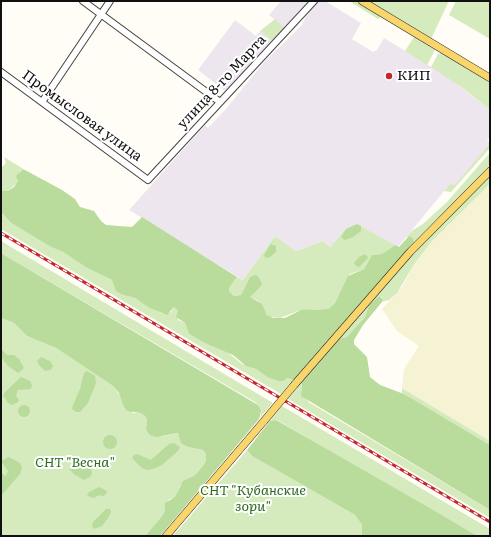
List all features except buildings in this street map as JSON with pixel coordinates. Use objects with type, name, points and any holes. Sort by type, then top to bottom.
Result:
[{"type":"main road","points":[[362,1],[490,78]]},
{"type":"main road","points":[[166,536],[381,283],[490,171]]},
{"type":"street","points":[[83,1],[220,102]]},
{"type":"street","points":[[42,102],[110,1]]},
{"type":"street","name":"улица 8-го Марта","points":[[148,180],[314,1]]},
{"type":"street","name":"Промысловая улица","points":[[1,72],[148,180]]},
{"type":"shaded area","points":[[281,1],[309,1],[285,28],[269,15]]},
{"type":"shaded area","points":[[318,1],[325,1],[361,23],[352,39],[373,52],[377,50],[384,38],[448,77],[490,110],[490,137],[487,140],[490,143],[455,186],[450,184],[398,247],[357,224],[346,229],[330,247],[323,241],[296,251],[275,236],[243,280],[129,210],[205,125],[208,128],[226,109],[264,62],[302,25],[305,18]]},
{"type":"shaded area","points":[[235,20],[256,36],[260,31],[272,41],[225,91],[198,70]]},
{"type":"shaded area","points":[[490,184],[490,441],[402,388],[404,369],[419,346],[397,331],[382,309],[402,287],[415,263],[432,241]]},
{"type":"green space","points":[[349,1],[356,1],[380,16],[380,18],[378,19]]},
{"type":"green space","points":[[369,1],[449,1],[431,39]]},
{"type":"green space","points":[[456,1],[490,1],[490,39],[449,15]]},
{"type":"green space","points":[[275,19],[285,28],[272,41],[260,31]]},
{"type":"green space","points":[[414,37],[435,50],[427,65],[405,51]]},
{"type":"green space","points":[[442,53],[490,83],[490,110],[464,89],[431,67],[438,54]]},
{"type":"green space","points":[[490,143],[489,149],[451,192],[444,191],[450,184],[455,185]]},
{"type":"green space","points":[[488,155],[490,155],[490,165],[414,242],[413,238],[406,237],[447,202]]},
{"type":"green space","points":[[4,157],[25,170],[20,171],[17,183],[8,191],[1,191],[1,168],[6,163]]},
{"type":"green space","points":[[22,170],[25,170],[62,190],[75,199],[80,207],[94,211],[106,225],[132,227],[142,217],[237,277],[229,288],[229,291],[234,296],[241,295],[250,277],[255,275],[258,276],[262,283],[261,286],[250,297],[262,304],[267,315],[273,318],[285,318],[301,310],[328,309],[335,303],[348,276],[364,269],[372,255],[382,254],[395,245],[399,247],[409,236],[413,238],[414,242],[293,380],[287,378],[283,381],[279,381],[267,377],[256,369],[246,366],[233,355],[189,334],[185,323],[176,317],[178,311],[174,307],[167,315],[150,308],[135,298],[123,295],[116,291],[112,280],[87,268],[63,252],[51,247],[11,223],[1,212],[1,191],[8,191],[14,187],[18,181],[16,176]]},
{"type":"green space","points":[[490,175],[490,184],[432,241],[415,263],[397,293],[389,300],[382,302],[383,298],[379,296],[369,305],[365,317],[353,331],[347,337],[338,339],[393,275]]},
{"type":"green space","points":[[1,212],[11,223],[51,247],[63,252],[87,268],[112,280],[123,295],[135,298],[163,314],[171,312],[174,307],[178,311],[178,320],[185,323],[189,334],[226,351],[242,364],[256,369],[267,377],[287,378],[293,380],[281,394],[1,229]]},
{"type":"green space","points":[[357,224],[395,245],[382,254],[372,255],[364,269],[350,274],[335,303],[328,309],[298,311],[280,318],[269,317],[258,301],[250,297],[262,283],[258,276],[250,277],[241,295],[234,296],[229,291],[229,288],[237,277],[243,280],[275,236],[296,251],[323,241],[330,247],[346,229]]},
{"type":"green space","points":[[357,224],[361,226],[361,231],[353,237],[345,240],[341,237],[346,229]]},
{"type":"green space","points":[[1,241],[273,403],[259,419],[261,415],[258,405],[255,402],[1,253]]},
{"type":"green space","points":[[271,244],[276,246],[276,252],[270,257],[266,258],[264,255]]},
{"type":"green space","points":[[1,253],[258,405],[261,411],[259,419],[160,536],[145,536],[163,515],[165,503],[175,497],[183,481],[194,476],[203,466],[206,461],[206,454],[203,450],[188,447],[181,443],[178,433],[156,437],[150,435],[146,430],[147,419],[145,416],[140,413],[127,411],[119,393],[113,386],[56,348],[27,336],[14,323],[1,318]]},
{"type":"green space","points":[[365,254],[368,257],[367,259],[359,267],[356,266],[354,263],[359,257]]},
{"type":"green space","points":[[379,296],[383,299],[382,302],[363,325],[354,340],[354,344],[367,357],[370,377],[380,385],[404,394],[490,445],[490,510],[301,396],[302,382],[338,339],[347,337],[365,317],[369,305]]},
{"type":"green space","name":"СНТ \"Весна\"","points":[[1,318],[14,323],[27,336],[56,348],[113,386],[133,413],[140,413],[145,416],[147,419],[146,430],[163,436],[179,433],[188,447],[203,450],[206,454],[206,461],[203,466],[194,476],[180,486],[175,498],[169,499],[163,515],[145,536],[1,536]]},
{"type":"green space","points":[[1,349],[7,355],[14,355],[19,359],[24,368],[18,373],[8,366],[1,357]]},
{"type":"green space","points":[[41,357],[50,361],[53,366],[51,370],[45,371],[39,365],[37,361]]},
{"type":"green space","points":[[87,371],[95,376],[96,383],[88,403],[80,412],[76,412],[72,409],[73,405],[80,389],[84,373]]},
{"type":"green space","points":[[21,377],[30,381],[32,385],[31,389],[18,390],[16,396],[19,400],[17,403],[12,405],[8,403],[3,395]]},
{"type":"green space","points":[[302,382],[301,394],[310,403],[490,510],[490,518],[288,399]]},
{"type":"green space","points":[[402,388],[490,441],[490,445],[402,393]]},
{"type":"green space","points":[[22,405],[26,405],[30,411],[26,417],[22,417],[18,413],[18,409]]},
{"type":"green space","points":[[282,406],[490,529],[490,536],[472,536],[277,420],[270,421]]},
{"type":"green space","points":[[276,420],[477,536],[362,536],[362,525],[355,515],[252,456],[247,450],[270,421]]},
{"type":"green space","points":[[107,435],[113,435],[117,439],[117,445],[113,449],[107,449],[103,445],[103,439]]},
{"type":"green space","points":[[174,443],[180,447],[178,451],[162,465],[153,469],[147,470],[142,468],[132,458],[137,454],[151,460],[169,444]]},
{"type":"green space","name":"СНТ \"Кубанские зори\"","points":[[247,450],[252,456],[355,515],[362,525],[362,536],[173,536]]},
{"type":"green space","points":[[9,457],[20,463],[22,467],[20,474],[1,496],[1,473],[6,476],[8,471],[1,461]]},
{"type":"green space","points":[[74,465],[91,468],[92,473],[90,477],[84,480],[75,475],[69,469]]},
{"type":"green space","points":[[99,487],[107,491],[106,494],[103,496],[99,495],[94,498],[87,496],[89,492]]},
{"type":"green space","points":[[106,509],[110,509],[111,512],[108,518],[102,526],[94,529],[92,526],[93,522]]},
{"type":"railway","points":[[1,233],[490,522]]},
{"type":"place","name":"КИП","points":[[389,76]]}]
